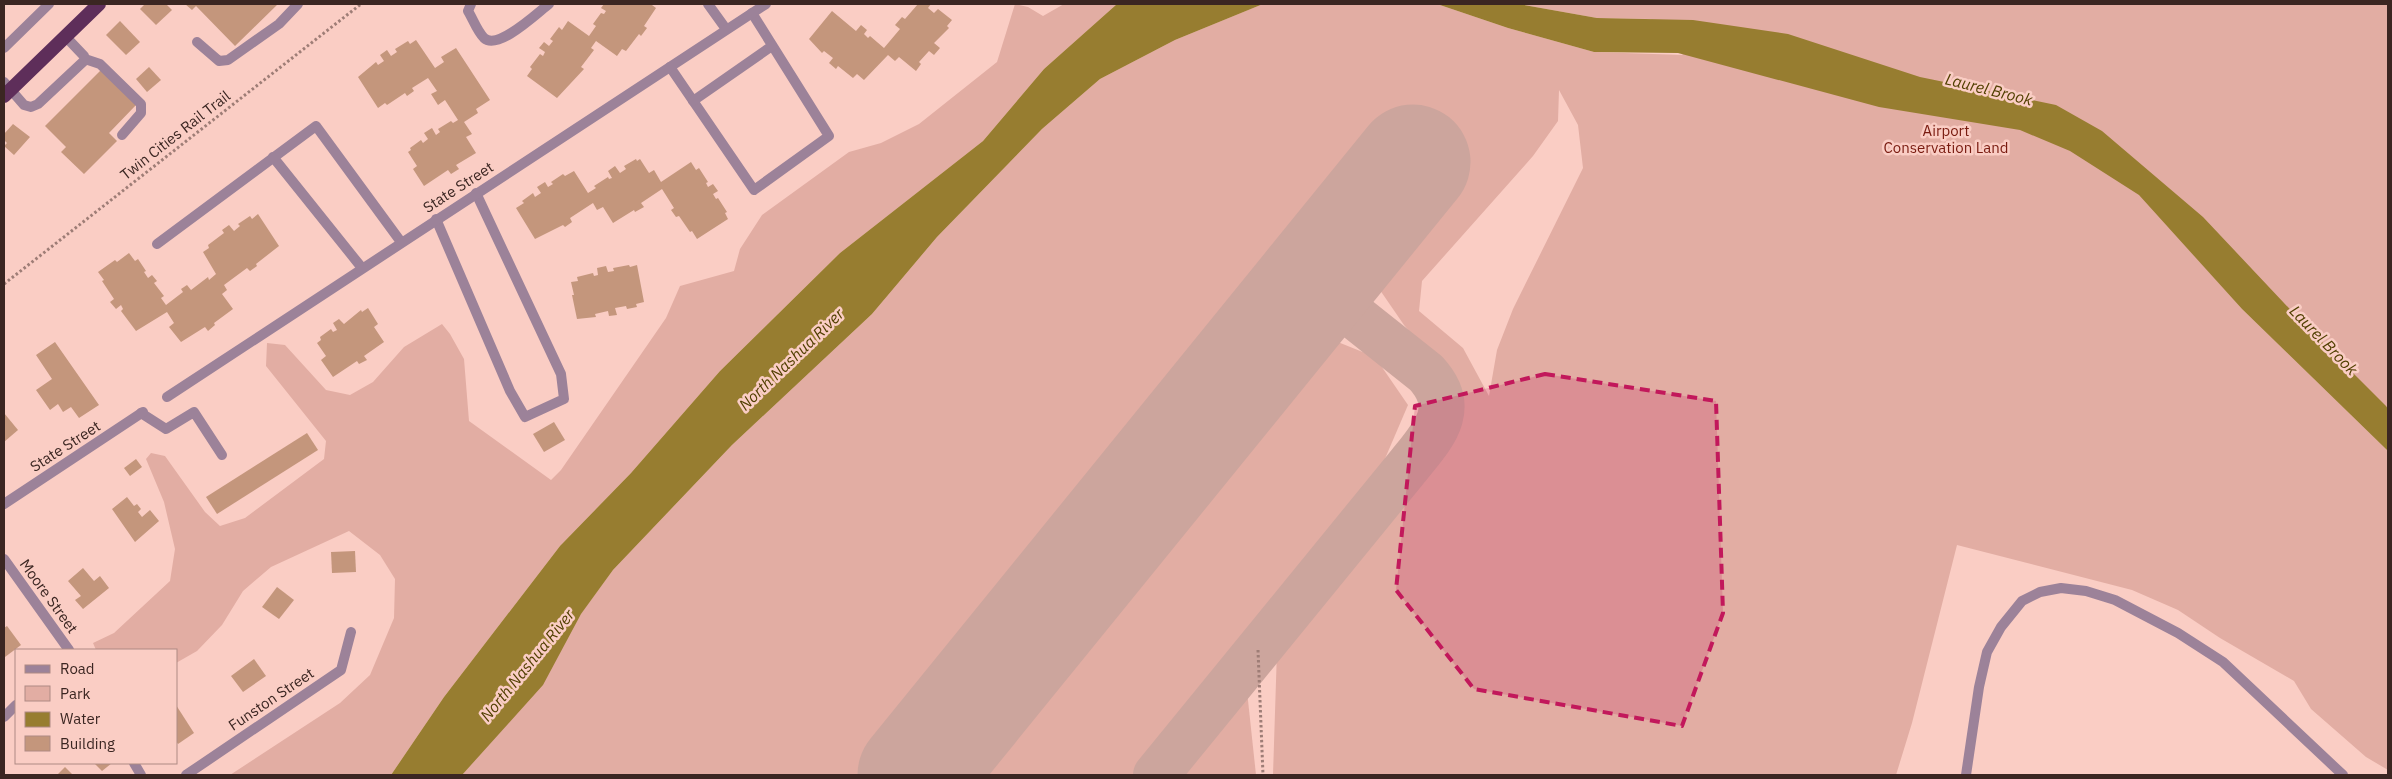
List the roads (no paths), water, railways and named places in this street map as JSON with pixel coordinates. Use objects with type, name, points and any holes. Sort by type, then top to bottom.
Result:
[{"type":"highway","points":[[6,89],[65,36],[95,5]]},
{"type":"street","points":[[4,48],[49,4]]},
{"type":"street","points":[[197,42],[219,61],[228,60],[279,24],[298,4]]},
{"type":"street","points":[[471,4],[468,11],[484,38],[494,42],[504,38],[549,4]]},
{"type":"street","points":[[708,4],[726,29]]},
{"type":"street","name":"State Street","points":[[167,396],[766,4]]},
{"type":"street","points":[[670,67],[754,190],[829,136],[752,13]]},
{"type":"street","points":[[65,36],[85,59],[100,64],[141,104],[141,112],[122,135]]},
{"type":"street","points":[[693,101],[772,46]]},
{"type":"street","points":[[6,89],[24,105],[35,106],[85,59]]},
{"type":"street","points":[[157,244],[316,126],[402,242]]},
{"type":"street","points":[[273,158],[362,268]]},
{"type":"street","points":[[436,219],[510,391],[525,417],[564,399],[561,374],[476,193]]},
{"type":"street","name":"State Street","points":[[4,504],[142,413],[166,429],[194,412],[222,456]]},
{"type":"street","name":"Moore Street","points":[[4,559],[69,649]]},
{"type":"street","points":[[1966,775],[1979,687],[1987,652],[2001,627],[2022,601],[2040,592],[2061,588],[2086,590],[2115,600],[2178,633],[2223,662],[2343,775]]},
{"type":"street","name":"Funston Street","points":[[186,775],[341,670],[351,632]]},
{"type":"street","points":[[4,717],[15,706]]},
{"type":"street","points":[[135,764],[141,775]]},
{"type":"water","name":"North Nashua River","points":[[1117,4],[1263,4],[1175,40],[1100,79],[1042,129],[937,237],[872,314],[732,445],[613,570],[581,614],[543,685],[462,775],[391,775],[444,697],[560,546],[631,473],[720,371],[840,253],[983,141],[1044,69]]},
{"type":"water","points":[[1437,4],[1519,4],[1597,18],[1693,20],[1788,34],[1920,77],[2056,105],[2102,131],[2203,217],[2301,321],[2386,406],[2388,409],[2388,451],[2242,309],[2139,195],[2070,151],[2020,130],[1879,107],[1678,53],[1594,52],[1508,28]]},
{"type":"water label","name":"Laurel Brook","points":[[1989,89]]},
{"type":"water label","name":"Laurel Brook","points":[[2324,340]]},
{"type":"park label","name":"Airport Conservation Land","points":[[1946,138]]}]
